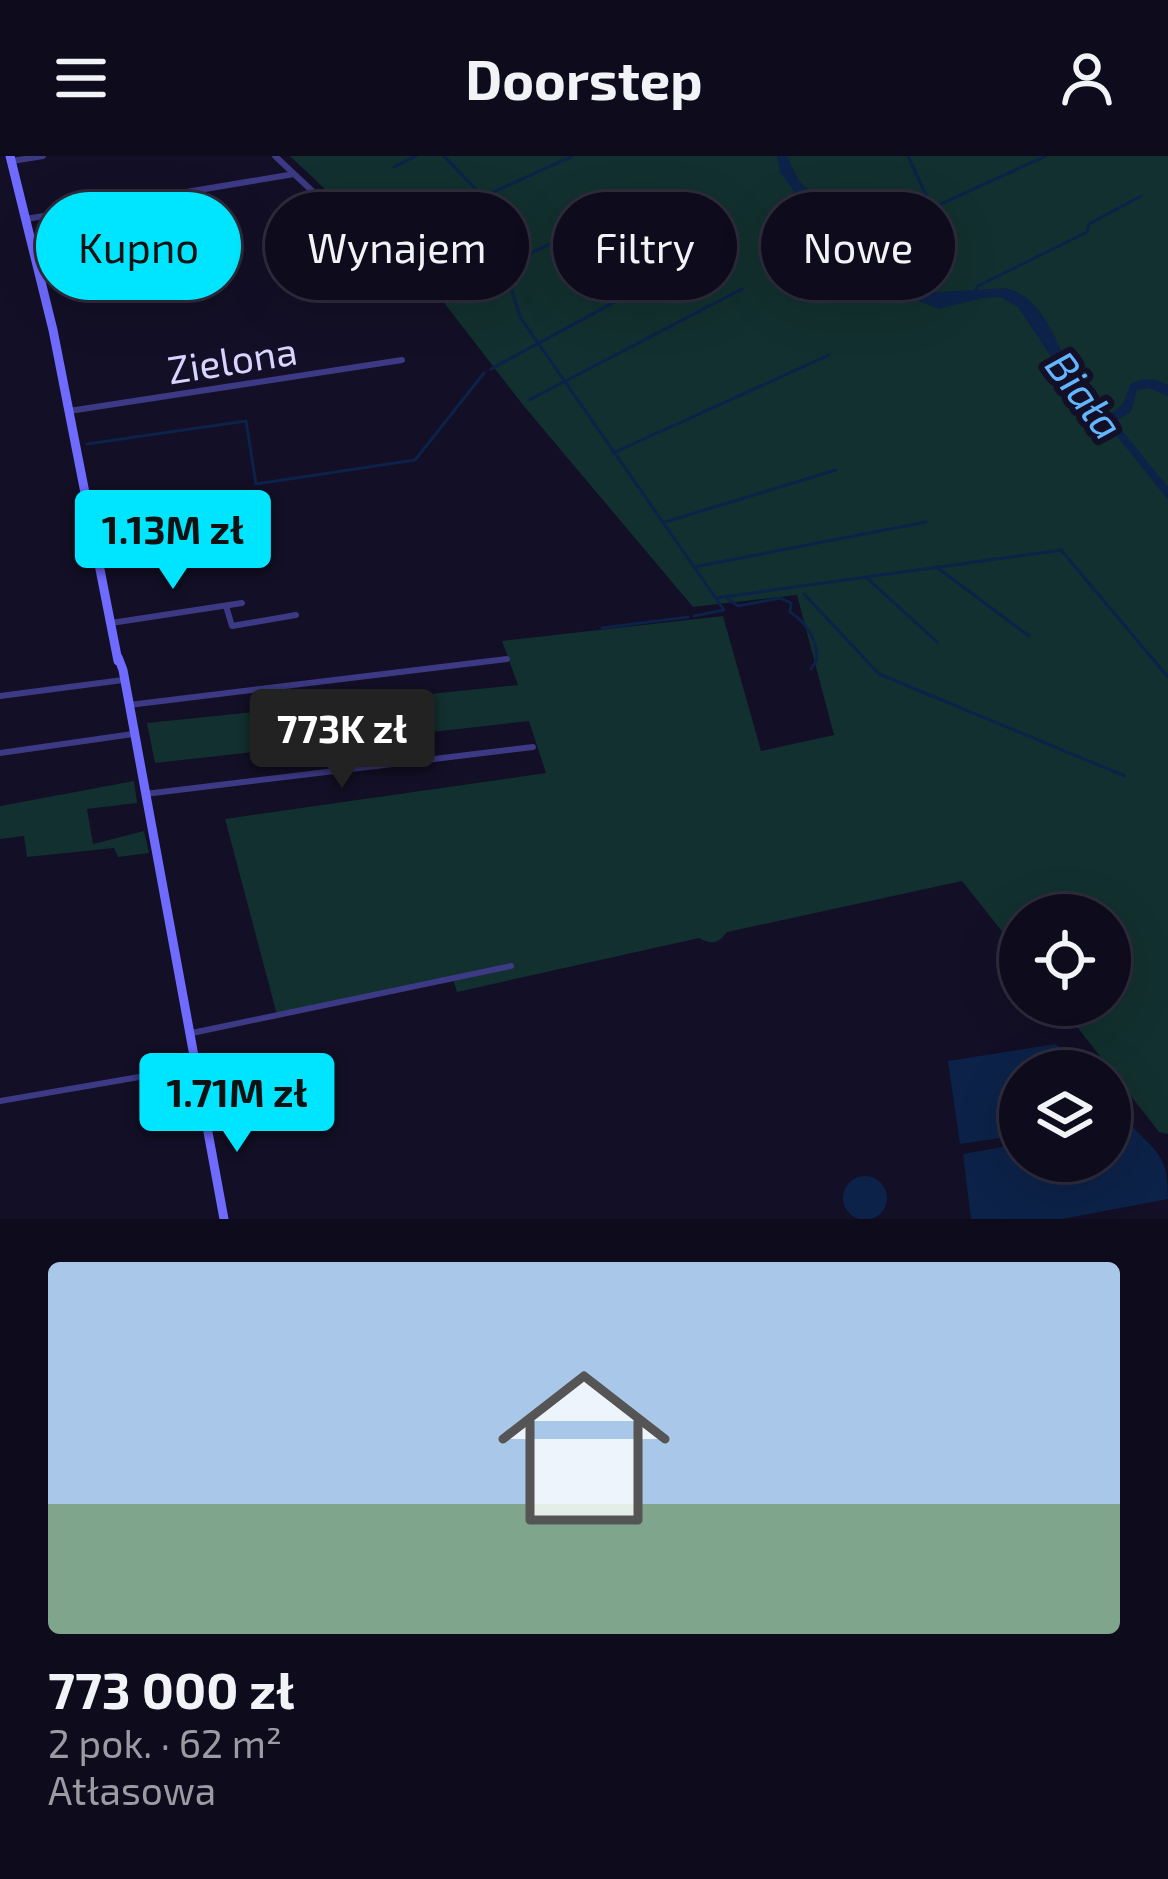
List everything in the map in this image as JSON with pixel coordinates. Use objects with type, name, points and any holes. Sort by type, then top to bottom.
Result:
[{"type":"street","points":[[43,156],[11,159],[69,411],[224,1219]]},
{"type":"street","points":[[275,156],[313,192]]},
{"type":"street","points":[[26,219],[294,174]]},
{"type":"street","name":"Zielona","points":[[69,411],[402,360]]},
{"type":"street","points":[[111,623],[242,603]]},
{"type":"street","points":[[226,605],[232,626],[296,616]]},
{"type":"street","points":[[128,705],[507,659]]},
{"type":"street","points":[[0,696],[123,680]]},
{"type":"street","points":[[0,754],[133,734]]},
{"type":"street","points":[[145,794],[533,748]]},
{"type":"street","points":[[191,1033],[511,966]]},
{"type":"street","points":[[0,1101],[197,1066]]},
{"type":"green space","points":[[290,156],[1168,156],[1168,1134],[1159,1132],[1131,1096],[1131,1050],[1095,1050],[1076,1026],[1131,1026],[1131,894],[999,894],[999,928],[962,881],[727,932],[714,942],[699,938],[457,992],[453,979],[277,1015],[225,819],[546,773],[529,721],[155,763],[147,723],[518,685],[502,641],[723,616],[761,751],[834,735],[797,595],[693,607],[523,405],[442,300],[529,300],[529,192],[328,192]]},
{"type":"green space","points":[[134,781],[137,803],[87,809],[93,844],[144,831],[149,853],[118,857],[114,848],[27,857],[24,836],[0,839],[0,806]]},
{"type":"water","points":[[777,156],[787,156],[799,181],[811,192],[794,192],[780,172]]},
{"type":"water","points":[[1005,288],[1024,296],[1050,327],[1079,386],[1108,414],[1120,406],[1135,382],[1149,379],[1168,385],[1168,396],[1149,388],[1137,390],[1131,412],[1115,422],[1168,487],[1168,500],[1112,430],[1081,406],[1072,382],[1018,307],[1000,297],[939,309],[916,300],[955,300],[955,291]]},
{"type":"water","points":[[1056,1044],[1062,1050],[1018,1050]]},
{"type":"water","points":[[999,1053],[999,1138],[960,1144],[948,1061]]},
{"type":"water","points":[[1131,1126],[1160,1158],[1168,1199],[1062,1219],[971,1219],[963,1154],[999,1148],[999,1182],[1131,1182]]},
{"type":"water","points":[[857,1178],[873,1178],[885,1190],[885,1206],[873,1218],[857,1218],[845,1206],[845,1190]]},
{"type":"waterway","points":[[394,167],[416,156]]},
{"type":"waterway","points":[[444,156],[484,198],[520,317],[724,610],[694,616]]},
{"type":"waterway","points":[[493,192],[573,156]]},
{"type":"waterway","points":[[908,156],[932,208],[1046,156]]},
{"type":"waterway","points":[[975,291],[1087,232],[1089,224],[1141,196]]},
{"type":"waterway","points":[[529,254],[553,242]]},
{"type":"waterway","points":[[529,400],[742,289]]},
{"type":"waterway","points":[[491,369],[618,300]]},
{"type":"waterway","points":[[613,453],[829,355]]},
{"type":"waterway","points":[[87,444],[246,421],[256,484],[415,460],[484,373]]},
{"type":"waterway","points":[[665,522],[836,470]]},
{"type":"waterway","points":[[694,567],[926,522]]},
{"type":"waterway","points":[[716,598],[1061,550],[1168,677]]},
{"type":"waterway","points":[[939,569],[1029,636]]},
{"type":"waterway","points":[[867,578],[937,642]]},
{"type":"waterway","points":[[804,594],[879,674],[1125,776]]},
{"type":"waterway","points":[[728,599],[738,606],[780,598],[791,603],[790,612],[806,627],[815,646],[817,660],[811,669]]},
{"type":"waterway","points":[[602,628],[688,617]]},
{"type":"water label","name":"Biała","points":[[1086,394]]}]
